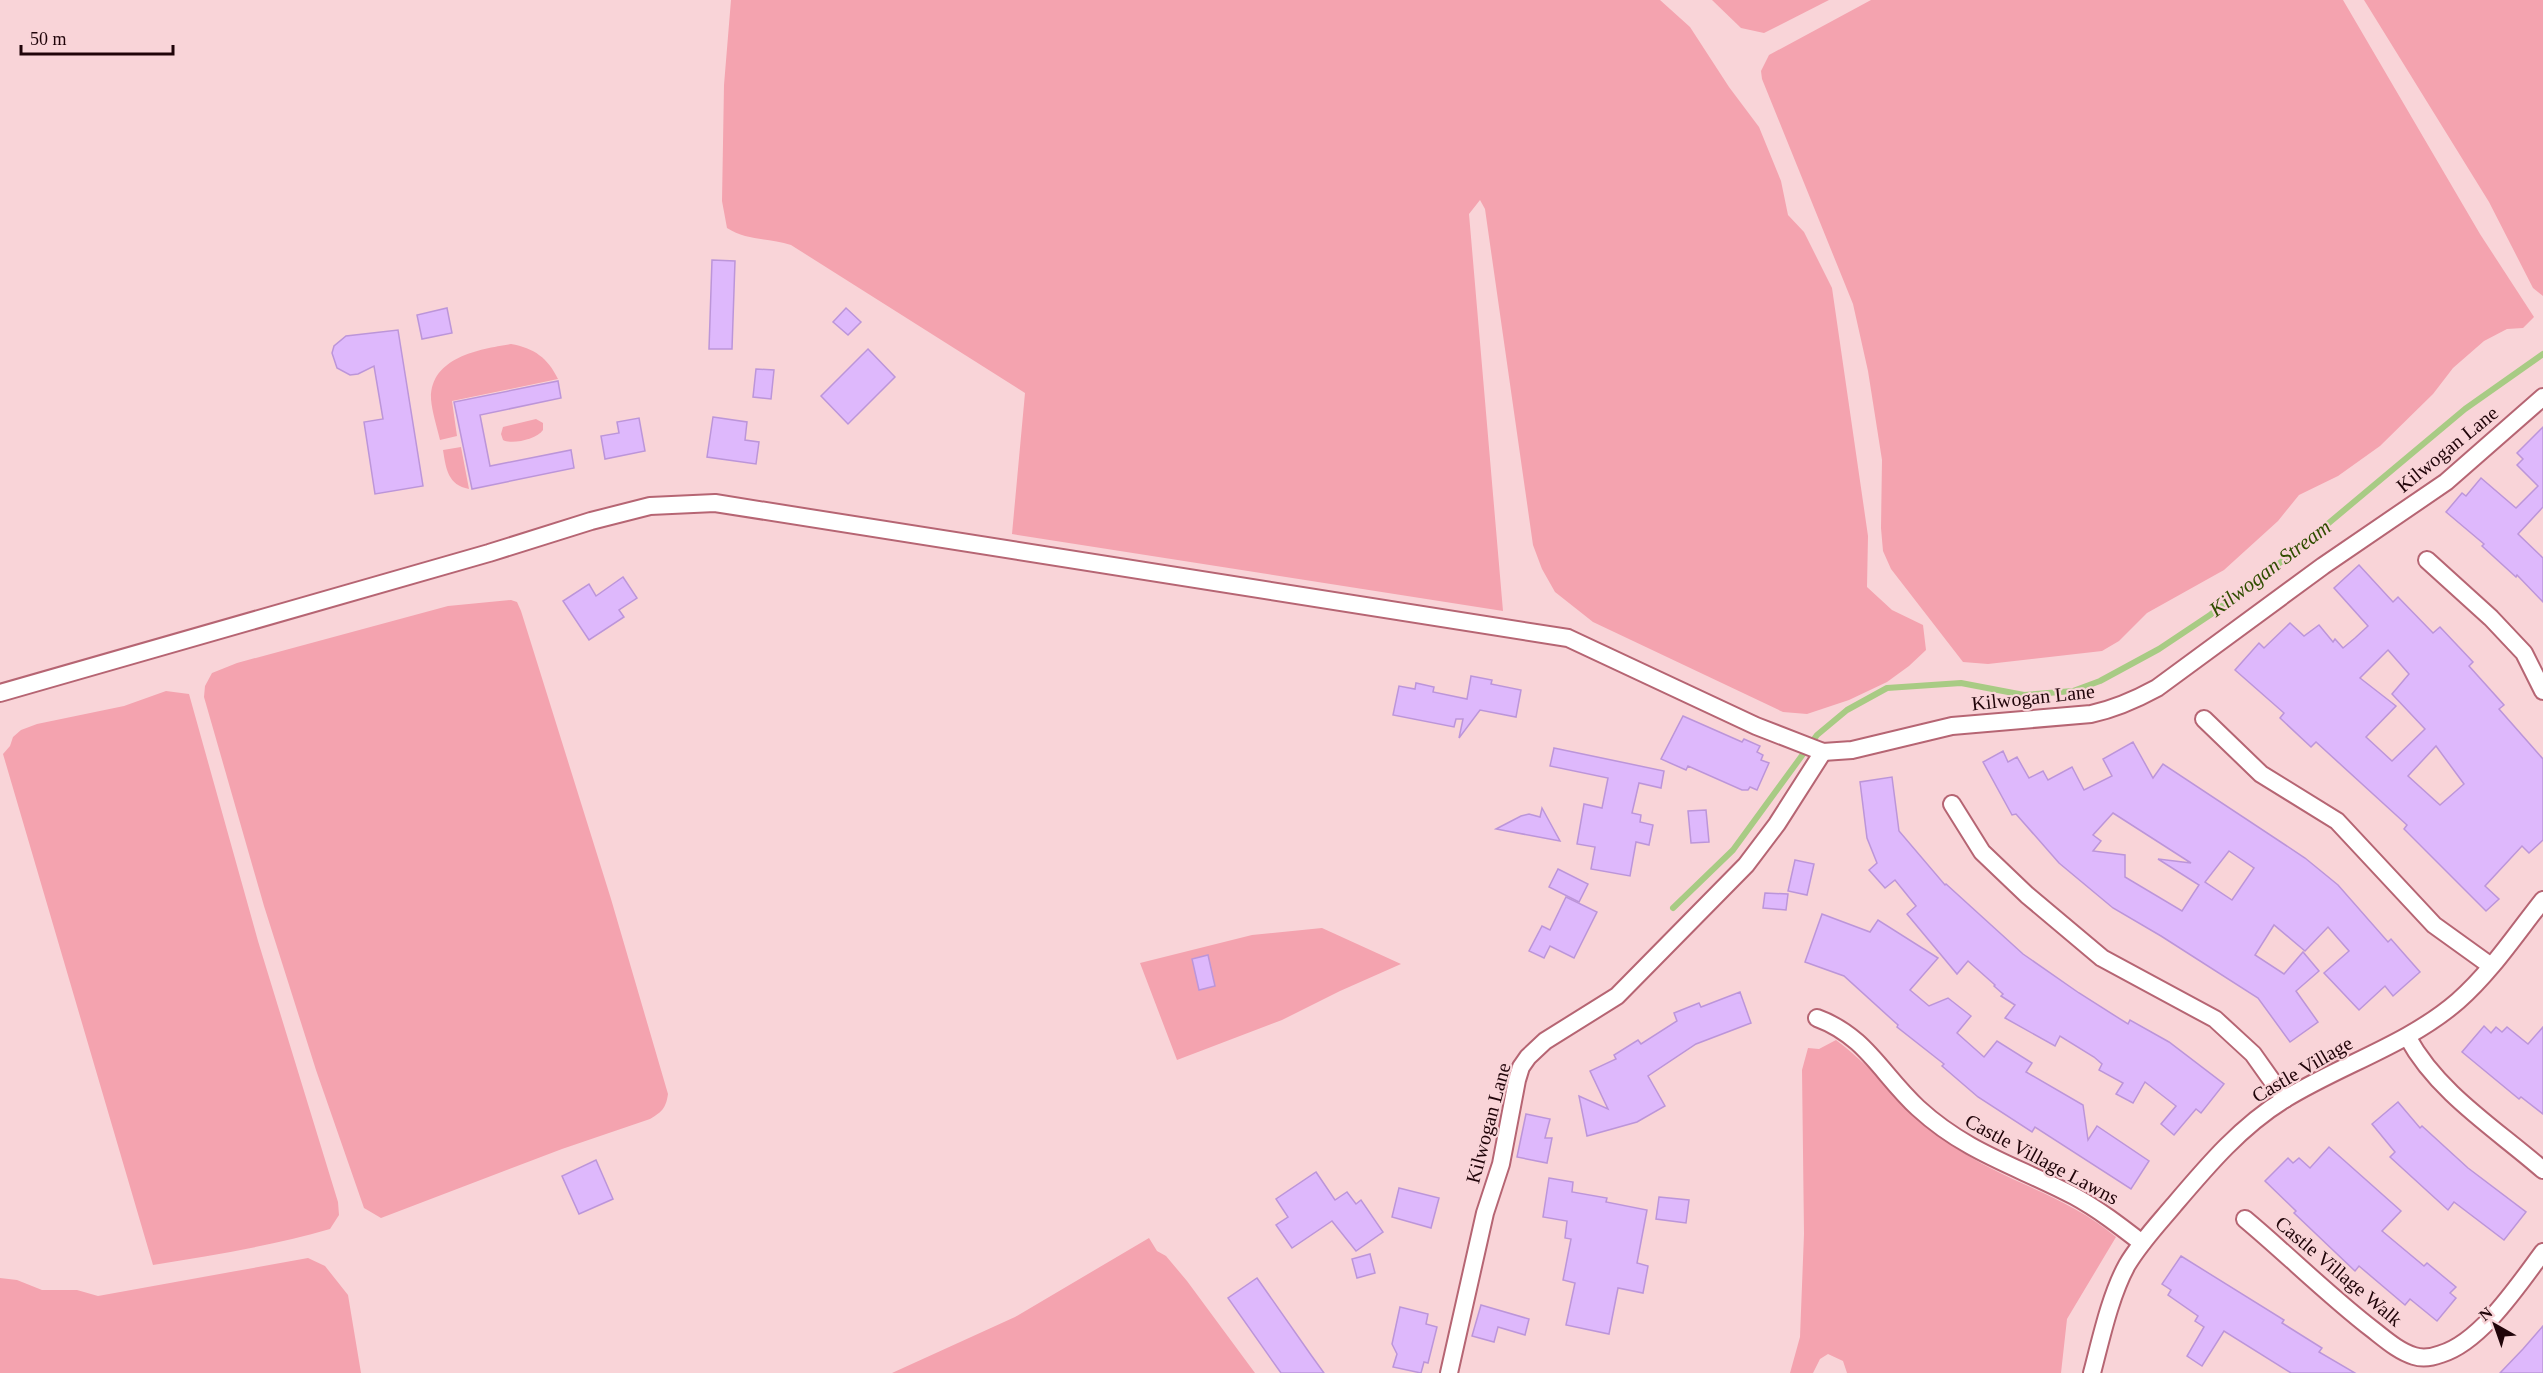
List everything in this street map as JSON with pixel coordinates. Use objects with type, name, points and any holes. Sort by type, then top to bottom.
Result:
[{"type":"street","name":"Kilwogan Lane","points":[[1449,1373],[1485,1213],[1501,1164],[1521,1067],[1535,1048],[1617,996],[1746,865],[1777,824],[1819,751],[1852,750],[1952,726],[2091,714],[2110,710],[2141,696],[2157,688],[2323,566],[2446,482],[2543,397]]},
{"type":"street","points":[[0,693],[489,553],[598,519],[650,506],[715,503],[1568,638],[1756,726],[1819,751]]},
{"type":"street","points":[[2427,560],[2492,618],[2524,653],[2543,691]]},
{"type":"street","points":[[2204,719],[2261,774],[2337,821],[2434,925],[2491,966]]},
{"type":"street","points":[[1952,804],[1982,852],[2027,895],[2102,958],[2142,981],[2203,1010],[2216,1019],[2253,1054],[2285,1099]]},
{"type":"street","name":"Castle Village","points":[[2092,1373],[2105,1324],[2126,1267],[2142,1242],[2214,1158],[2249,1125],[2285,1099],[2336,1071],[2408,1038],[2458,1001],[2491,966],[2543,900]]},
{"type":"street","name":"Castle Village Lawns","points":[[1817,1018],[1835,1024],[1852,1035],[1918,1108],[1958,1140],[2075,1196],[2142,1242]]},
{"type":"street","points":[[2408,1038],[2416,1053],[2442,1083],[2543,1170]]},
{"type":"street","name":"Castle Village Walk","points":[[2245,1219],[2348,1310],[2393,1345],[2416,1357],[2443,1354],[2461,1344],[2493,1314],[2543,1252]]},
{"type":"shaded area","points":[[731,0],[1660,0],[1690,27],[1729,87],[1759,127],[1781,181],[1788,215],[1804,232],[1832,288],[1868,536],[1867,587],[1892,610],[1923,625],[1926,650],[1887,682],[1849,700],[1807,714],[1783,712],[1593,622],[1555,592],[1542,569],[1533,545],[1485,209],[1480,200],[1469,214],[1503,611],[1012,534],[1025,393],[791,245],[742,235],[727,228],[722,201],[724,85]]},
{"type":"shaded area","points":[[1712,0],[1829,0],[1764,33],[1741,28]]},
{"type":"shaded area","points":[[1871,0],[2343,0],[2480,234],[2534,317],[2523,328],[2507,329],[2484,341],[2453,368],[2433,394],[2380,446],[2338,476],[2299,495],[2278,521],[2224,570],[2147,613],[2119,641],[2102,651],[1988,664],[1963,662],[1891,569],[1883,551],[1882,460],[1868,371],[1853,304],[1762,79],[1761,71],[1769,55]]},
{"type":"shaded area","points":[[2364,0],[2543,0],[2543,296],[2533,288],[2489,202]]},
{"type":"shaded area","points":[[511,344],[527,348],[539,355],[550,365],[558,379],[452,401],[457,436],[440,440],[431,399],[433,385],[439,373],[459,358],[485,349]]},
{"type":"shaded area","points":[[536,419],[543,423],[543,430],[540,433],[518,441],[503,440],[501,434],[503,427]]},
{"type":"shaded area","points":[[461,447],[469,489],[452,480],[444,457],[443,450]]},
{"type":"shaded area","points":[[511,600],[517,602],[521,611],[611,899],[668,1094],[667,1099],[663,1109],[650,1119],[562,1149],[381,1218],[364,1208],[316,1070],[264,906],[204,697],[205,686],[212,673],[237,663],[448,606]]},
{"type":"shaded area","points":[[166,691],[189,694],[258,941],[338,1202],[339,1215],[330,1229],[308,1235],[242,1250],[153,1265],[3,754],[10,746],[13,737],[21,730],[37,724],[124,706]]},
{"type":"shaded area","points":[[1322,928],[1401,964],[1282,1020],[1177,1060],[1140,963],[1252,935]]},
{"type":"shaded area","points":[[1836,1040],[1866,1065],[1936,1133],[1952,1145],[1992,1169],[2076,1210],[2097,1222],[2116,1237],[2067,1319],[2061,1373],[1847,1373],[1843,1361],[1828,1354],[1820,1359],[1813,1373],[1790,1373],[1800,1337],[1804,1234],[1802,1070],[1808,1048],[1819,1049]]},
{"type":"shaded area","points":[[1149,1238],[1157,1251],[1166,1256],[1187,1281],[1255,1373],[892,1373],[1015,1317]]},
{"type":"shaded area","points":[[308,1258],[325,1266],[348,1295],[361,1373],[0,1373],[0,1278],[17,1280],[42,1290],[77,1290],[98,1296]]},
{"type":"building","points":[[712,260],[735,261],[732,349],[709,349]]},
{"type":"building","points":[[447,308],[452,333],[422,339],[417,315]]},
{"type":"building","points":[[846,308],[861,322],[848,335],[833,322]]},
{"type":"building","points":[[398,330],[423,486],[375,494],[364,422],[383,419],[374,366],[358,374],[350,375],[337,368],[332,353],[334,346],[346,336]]},
{"type":"building","points":[[868,349],[895,377],[848,424],[821,396]]},
{"type":"building","points":[[756,369],[774,370],[771,399],[753,397]]},
{"type":"building","points":[[558,381],[561,398],[480,415],[490,466],[571,450],[574,468],[472,489],[454,402]]},
{"type":"building","points":[[713,417],[747,422],[745,440],[759,442],[756,464],[707,457]]},
{"type":"building","points":[[639,418],[645,451],[605,459],[601,436],[619,433],[617,422]]},
{"type":"building","points":[[2543,427],[2543,507],[2518,534],[2543,558],[2543,602],[2517,575],[2516,577],[2482,546],[2484,544],[2446,512],[2462,493],[2466,496],[2481,478],[2516,508],[2538,486],[2517,465],[2523,459],[2517,453]]},
{"type":"building","points":[[2359,565],[2393,602],[2398,597],[2433,633],[2440,627],[2473,662],[2469,666],[2504,705],[2499,709],[2543,759],[2543,840],[2529,853],[2522,846],[2485,886],[2499,899],[2486,911],[2404,829],[2407,825],[2316,742],[2311,747],[2280,718],[2284,713],[2235,670],[2259,643],[2264,648],[2290,623],[2304,636],[2319,625],[2333,642],[2335,639],[2343,648],[2368,626],[2334,588]],"holes":[[[2388,650],[2409,674],[2392,694],[2425,729],[2392,761],[2366,737],[2396,706],[2360,678]],[[2436,746],[2464,784],[2440,805],[2408,776]]]},
{"type":"building","points":[[623,577],[637,598],[619,610],[624,617],[589,640],[563,601],[589,584],[596,596]]},
{"type":"building","points":[[1471,676],[1492,680],[1491,684],[1521,690],[1516,717],[1480,710],[1459,738],[1463,719],[1456,719],[1454,727],[1393,715],[1399,686],[1415,689],[1416,683],[1434,687],[1433,692],[1467,699]]},
{"type":"building","points":[[1683,716],[1742,742],[1744,739],[1760,746],[1757,752],[1763,755],[1761,760],[1769,763],[1757,790],[1750,787],[1748,790],[1742,790],[1688,766],[1686,770],[1661,759]]},
{"type":"building","points":[[2133,742],[2153,778],[2163,764],[2305,858],[2338,885],[2388,942],[2391,939],[2420,972],[2393,996],[2385,986],[2359,1010],[2324,973],[2349,951],[2328,927],[2305,951],[2274,925],[2255,955],[2284,974],[2303,952],[2319,971],[2296,991],[2318,1022],[2290,1042],[2258,998],[2113,908],[2059,863],[2016,814],[2012,815],[1983,762],[2003,751],[2008,762],[2017,757],[2029,778],[2043,771],[2048,780],[2072,767],[2084,790],[2112,776],[2103,759]],"holes":[[[2113,813],[2191,863],[2158,859],[2199,885],[2182,911],[2125,877],[2125,855],[2093,851],[2101,841],[2093,835]],[[2229,851],[2254,868],[2232,900],[2205,882]]]},
{"type":"building","points":[[1554,748],[1664,771],[1661,788],[1639,783],[1632,813],[1641,815],[1640,822],[1653,825],[1649,845],[1636,842],[1630,876],[1591,869],[1595,847],[1577,844],[1584,804],[1602,808],[1608,778],[1550,766]]},
{"type":"building","points":[[1892,777],[1899,831],[1945,885],[2023,954],[2128,1024],[2130,1020],[2169,1042],[2224,1084],[2201,1113],[2196,1109],[2174,1135],[2161,1124],[2176,1106],[2145,1082],[2133,1103],[2116,1094],[2123,1083],[2099,1070],[2102,1064],[2094,1057],[2060,1036],[2055,1046],[2005,1018],[2015,1005],[2001,996],[2003,994],[1995,985],[1968,961],[1957,974],[1907,914],[1916,906],[1895,880],[1885,888],[1869,870],[1877,863],[1867,838],[1860,782]]},
{"type":"building","points":[[1542,808],[1560,841],[1496,829],[1521,816],[1529,814],[1540,817]]},
{"type":"building","points":[[1706,810],[1709,842],[1691,843],[1688,811]]},
{"type":"building","points":[[1795,860],[1814,864],[1807,895],[1788,891]]},
{"type":"building","points":[[1558,869],[1588,884],[1579,902],[1549,887]]},
{"type":"building","points":[[1765,893],[1788,894],[1786,910],[1763,908]]},
{"type":"building","points":[[1566,897],[1597,912],[1574,958],[1550,946],[1544,958],[1529,951],[1542,926],[1550,930]]},
{"type":"building","points":[[1822,914],[1870,932],[1878,920],[1938,958],[1910,990],[1929,1006],[1948,998],[1971,1016],[1957,1033],[1984,1057],[1997,1041],[2032,1063],[2026,1072],[2083,1105],[2088,1140],[2097,1126],[2149,1161],[2131,1189],[2035,1127],[2032,1132],[1978,1097],[1942,1066],[1944,1064],[1897,1027],[1898,1025],[1844,976],[1805,962]]},
{"type":"building","points":[[1208,955],[1215,986],[1199,990],[1192,959]]},
{"type":"building","points":[[1740,992],[1751,1023],[1696,1044],[1648,1076],[1665,1106],[1637,1122],[1587,1136],[1579,1096],[1608,1109],[1590,1071],[1616,1059],[1614,1055],[1638,1040],[1641,1044],[1677,1021],[1674,1013],[1699,1003],[1701,1007]]},
{"type":"building","points":[[2484,1026],[2491,1033],[2496,1027],[2502,1032],[2507,1027],[2528,1044],[2543,1027],[2543,1114],[2521,1097],[2519,1099],[2462,1052]]},
{"type":"building","points":[[2398,1102],[2420,1128],[2422,1126],[2468,1168],[2526,1212],[2504,1240],[2454,1202],[2448,1210],[2390,1157],[2395,1152],[2372,1124]]},
{"type":"building","points":[[1526,1114],[1550,1119],[1545,1138],[1552,1138],[1547,1163],[1517,1157]]},
{"type":"building","points":[[2329,1147],[2401,1211],[2382,1231],[2424,1266],[2427,1263],[2456,1287],[2450,1293],[2456,1298],[2437,1321],[2410,1299],[2405,1305],[2359,1266],[2355,1271],[2294,1213],[2296,1211],[2265,1181],[2288,1158],[2293,1163],[2299,1158],[2310,1168]]},
{"type":"building","points":[[596,1160],[613,1199],[579,1214],[562,1176]]},
{"type":"building","points":[[1316,1172],[1335,1200],[1347,1192],[1356,1204],[1361,1200],[1383,1232],[1356,1251],[1332,1221],[1292,1248],[1276,1225],[1288,1217],[1276,1199]]},
{"type":"building","points":[[1549,1178],[1573,1182],[1572,1192],[1607,1198],[1606,1202],[1647,1210],[1637,1263],[1648,1266],[1643,1293],[1618,1288],[1609,1334],[1566,1325],[1575,1283],[1563,1280],[1571,1239],[1565,1238],[1567,1221],[1543,1217]]},
{"type":"building","points":[[1399,1188],[1439,1198],[1431,1228],[1392,1217]]},
{"type":"building","points":[[1659,1197],[1689,1200],[1686,1223],[1656,1219]]},
{"type":"building","points":[[1370,1254],[1375,1273],[1357,1278],[1352,1259]]},
{"type":"building","points":[[2181,1256],[2284,1320],[2282,1323],[2322,1348],[2319,1352],[2355,1373],[2291,1373],[2224,1331],[2202,1366],[2187,1356],[2204,1327],[2195,1321],[2198,1316],[2168,1295],[2171,1290],[2162,1284]]},
{"type":"building","points":[[1257,1278],[1324,1373],[1281,1373],[1228,1298]]},
{"type":"building","points":[[1481,1305],[1529,1319],[1525,1335],[1498,1327],[1494,1342],[1472,1336]]},
{"type":"building","points":[[1400,1307],[1428,1314],[1426,1324],[1437,1327],[1428,1363],[1424,1362],[1421,1373],[1393,1367],[1397,1354],[1392,1344]]},
{"type":"building","points":[[2543,1326],[2543,1373],[2500,1373],[2523,1349]]},
{"type":"waterway","name":"Kilwogan Stream","points":[[1673,908],[1733,850],[1817,735],[1847,710],[1887,688],[1961,683],[2024,695],[2073,691],[2100,681],[2159,649],[2210,615],[2293,553],[2465,409],[2543,354]]}]
